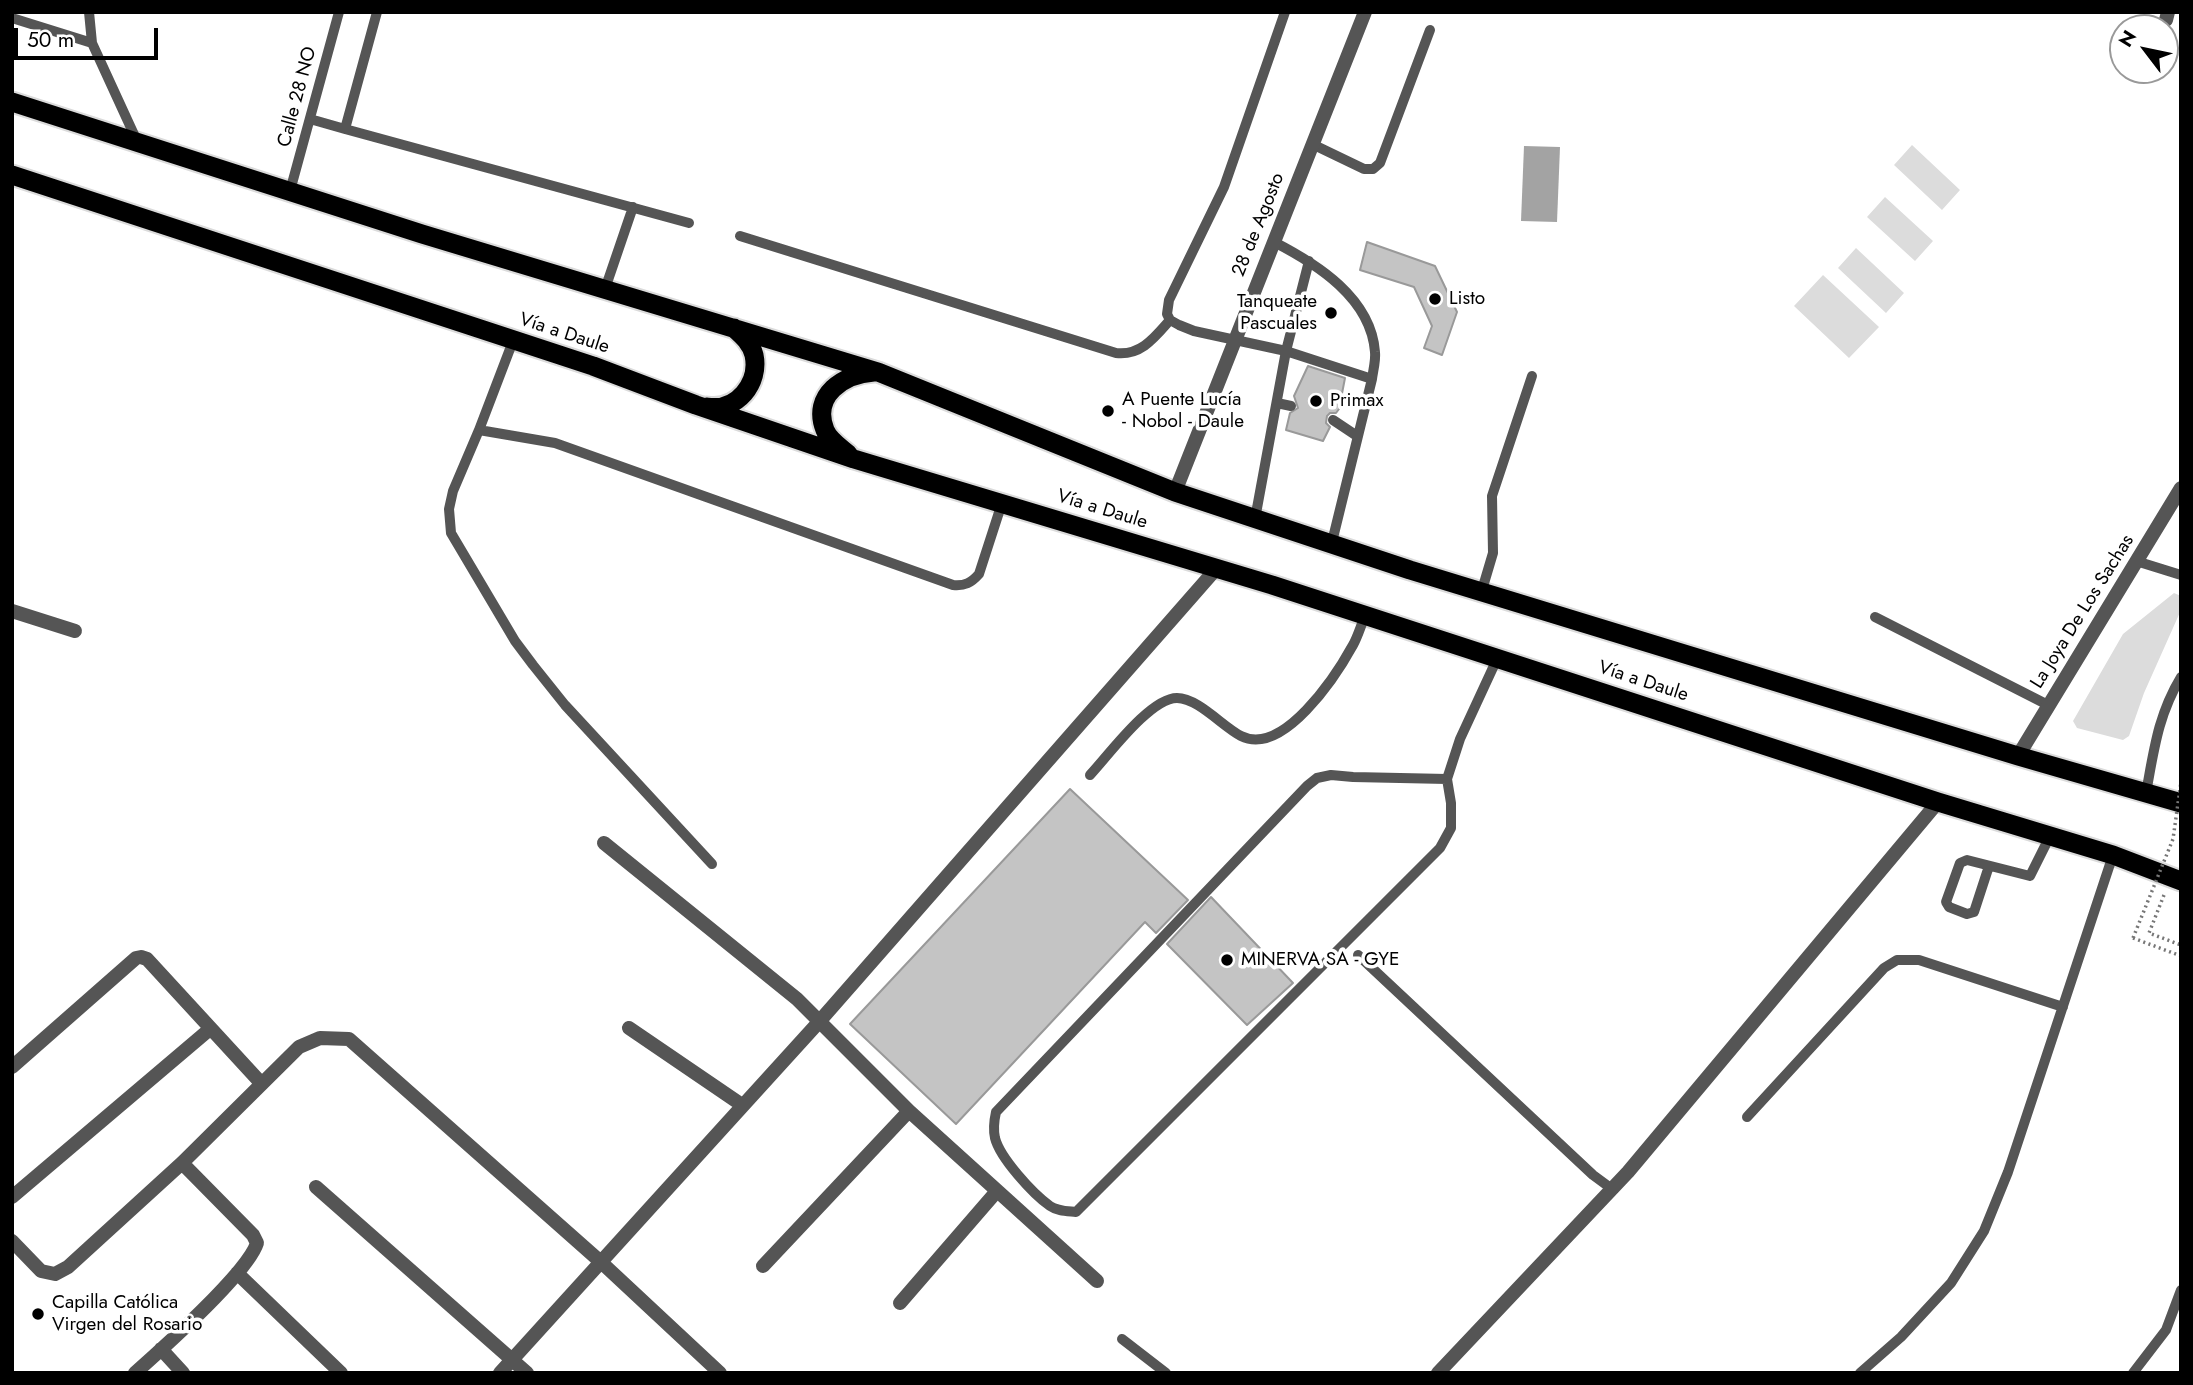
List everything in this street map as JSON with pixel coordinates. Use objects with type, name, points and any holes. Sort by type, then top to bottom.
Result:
[{"type":"highway","name":"Vía a Daule","points":[[12,102],[290,191],[878,372],[1175,492],[1410,570],[2018,756],[2181,803]]},
{"type":"highway","name":"Vía a Daule","points":[[12,175],[593,366],[696,405],[854,458],[1365,615],[1938,802],[2113,855],[2176,879]]},
{"type":"highway","points":[[696,405],[712,408],[728,406],[741,397],[751,384],[755,369],[754,352],[746,338],[734,328]]},
{"type":"highway","points":[[854,458],[832,441],[824,429],[824,404],[834,386],[846,378],[858,373],[878,372]]},
{"type":"street","name":"28 de Agosto","points":[[1175,492],[1365,12]]},
{"type":"street","name":"La Joya De Los Sachas","points":[[2018,756],[2181,488]]},
{"type":"street","points":[[500,1373],[818,1023],[1216,569]]},
{"type":"street","points":[[12,611],[75,631]]},
{"type":"street","points":[[1438,1373],[1612,1189],[1938,802]]},
{"type":"street","points":[[604,844],[797,999],[818,1023],[909,1111],[1097,1281]]},
{"type":"street","points":[[12,1067],[141,957],[147,959],[261,1083]]},
{"type":"street","points":[[629,1028],[742,1105]]},
{"type":"street","points":[[12,1197],[211,1029]]},
{"type":"street","points":[[12,1241],[41,1271],[55,1274],[68,1267],[182,1163],[299,1047],[309,1041],[330,1037],[349,1039],[601,1263],[720,1373]]},
{"type":"street","points":[[763,1266],[909,1111]]},
{"type":"street","points":[[135,1373],[162,1349],[255,1252],[257,1243],[253,1234],[182,1163]]},
{"type":"street","points":[[316,1187],[527,1373]]},
{"type":"street","points":[[900,1303],[997,1191]]},
{"type":"street","points":[[237,1273],[341,1373]]},
{"type":"street","points":[[162,1349],[183,1373]]},
{"type":"lane","points":[[89,12],[92,43],[137,142]]},
{"type":"lane","name":"Calle 28 NO","points":[[290,191],[340,12]]},
{"type":"lane","points":[[345,129],[377,12]]},
{"type":"lane","points":[[1170,320],[1167,307],[1169,300],[1224,187],[1285,12]]},
{"type":"lane","points":[[12,18],[92,43]]},
{"type":"lane","points":[[1312,144],[1364,169],[1373,169],[1380,163],[1430,30]]},
{"type":"lane","points":[[310,119],[689,223]]},
{"type":"lane","points":[[605,289],[633,207]]},
{"type":"lane","points":[[740,236],[1116,353],[1134,352],[1144,346],[1170,320]]},
{"type":"lane","points":[[1274,242],[1309,261],[1348,293],[1367,322],[1375,352],[1372,379],[1332,542]]},
{"type":"lane","points":[[1255,519],[1286,351],[1309,261]]},
{"type":"lane","points":[[1170,320],[1194,331],[1286,351],[1372,379]]},
{"type":"lane","points":[[513,341],[480,430],[453,491],[449,509],[451,533],[514,641],[565,705],[712,864]]},
{"type":"lane","points":[[1482,590],[1493,553],[1490,512],[1492,496],[1532,376]]},
{"type":"lane","points":[[1277,403],[1292,406]]},
{"type":"lane","points":[[1333,420],[1357,436]]},
{"type":"lane","points":[[480,430],[555,443],[962,586],[972,582],[979,574],[1002,503]]},
{"type":"lane","points":[[2136,561],[2181,575]]},
{"type":"lane","points":[[1090,775],[1150,710],[1176,698],[1191,702],[1242,737],[1258,741],[1271,738],[1296,719],[1318,696],[1355,643],[1365,615]]},
{"type":"lane","points":[[1875,617],[2048,705]]},
{"type":"lane","points":[[1447,779],[1331,775],[1317,778],[996,1112],[993,1125],[995,1139],[1008,1163],[1049,1206],[1061,1211],[1076,1212],[1440,848],[1451,828],[1447,779],[1460,739],[1497,659]]},
{"type":"lane","points":[[2146,793],[2159,724],[2169,697],[2181,677]]},
{"type":"lane","points":[[1989,866],[1974,912],[1967,914],[1949,907],[1946,902],[1960,863],[1967,860],[1989,866],[2025,877],[2030,876],[2050,836]]},
{"type":"lane","points":[[1860,1373],[1901,1337],[1951,1283],[1983,1231],[2008,1172],[2113,855]]},
{"type":"lane","points":[[1358,955],[1593,1175],[1612,1189]]},
{"type":"lane","points":[[1747,1117],[1884,968],[1897,960],[1919,960],[2063,1007]]},
{"type":"lane","points":[[2133,1373],[2165,1330],[2181,1290]]},
{"type":"lane","points":[[1122,1339],[1166,1373]]},
{"type":"path","points":[[2181,782],[2173,839],[2133,938],[2181,956]]},
{"type":"path","points":[[2176,879],[2149,933],[2181,945]]},
{"type":"shaded area","points":[[1912,145],[1960,190],[1942,210],[1894,165]]},
{"type":"shaded area","points":[[1524,146],[1560,147],[1557,222],[1521,221]]},
{"type":"shaded area","points":[[1885,197],[1933,241],[1915,261],[1867,217]]},
{"type":"shaded area","points":[[1856,248],[1904,293],[1886,313],[1838,268]]},
{"type":"shaded area","points":[[1823,275],[1879,327],[1849,358],[1794,306]]},
{"type":"shaded area","points":[[2174,593],[2181,596],[2181,610],[2144,693],[2129,736],[2123,740],[2077,728],[2073,721],[2123,634]]},
{"type":"building","name":"Listo","points":[[1367,242],[1435,266],[1457,312],[1442,355],[1424,348],[1432,326],[1414,287],[1360,270]]},
{"type":"building","name":"Primax","points":[[1308,366],[1345,378],[1339,409],[1327,416],[1326,423],[1330,427],[1323,441],[1286,430],[1290,413],[1298,408],[1294,396]]},
{"type":"building","points":[[1070,789],[1188,900],[1156,933],[1145,922],[956,1124],[850,1024]]},
{"type":"building","name":"MINERVA SA - GYE","points":[[1211,897],[1293,983],[1247,1025],[1167,944]]},
{"type":"place","name":"Listo","points":[[1435,299]]},
{"type":"place","name":"Tanqueate Pascuales","points":[[1331,313]]},
{"type":"place","name":"Primax","points":[[1316,401]]},
{"type":"place","name":"A Puente Lucía - Nobol - Daule","points":[[1108,411]]},
{"type":"place","name":"MINERVA SA - GYE","points":[[1227,960]]},
{"type":"place","name":"Capilla Católica Virgen del Rosario","points":[[38,1314]]}]
